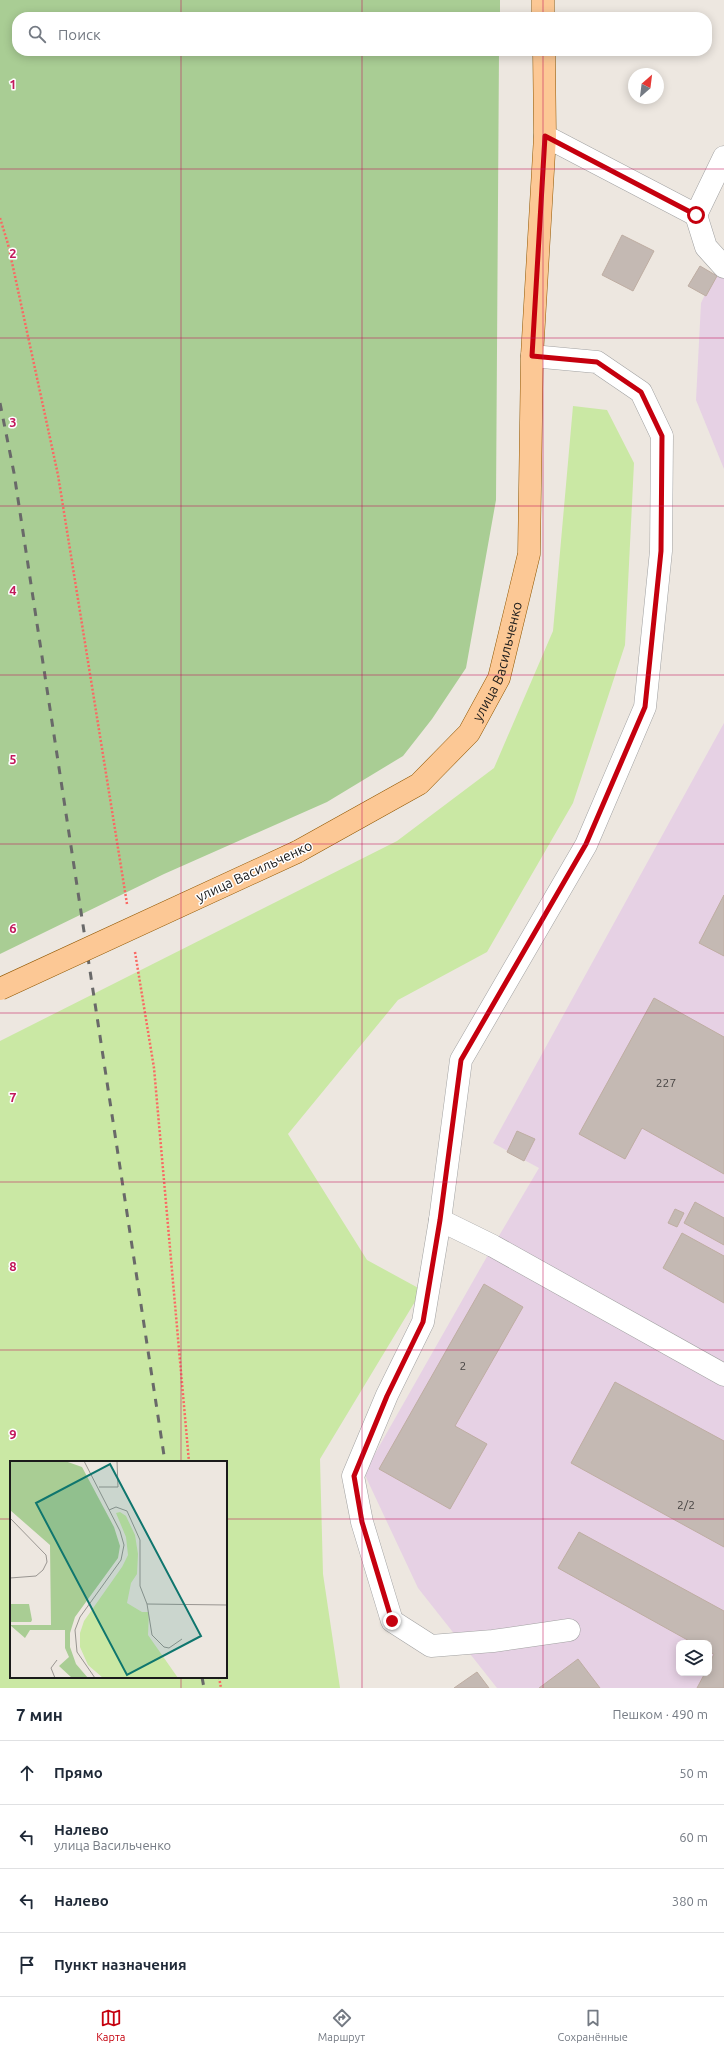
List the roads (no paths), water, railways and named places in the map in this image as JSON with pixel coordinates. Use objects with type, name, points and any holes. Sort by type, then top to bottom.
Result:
[{"type":"main road","points":[[543,0],[543,12]]},
{"type":"main road","name":"улица Васильченко","points":[[0,989],[297,852],[419,784],[469,733],[499,678],[529,554],[532,356],[545,136],[544,56]]},
{"type":"lane","points":[[545,136],[696,215]]},
{"type":"lane","points":[[724,157],[696,215],[706,247],[724,267]]},
{"type":"lane","points":[[532,356],[597,362],[641,392],[662,436],[661,551],[645,707],[586,844],[461,1060],[440,1220],[423,1322],[387,1396],[354,1476],[362,1522],[392,1621],[431,1646],[493,1641],[569,1630]]},
{"type":"lane","points":[[440,1220],[493,1246],[724,1376]]},
{"type":"railway","points":[[0,403],[14,473],[165,1461]]},
{"type":"railway","points":[[202,1678],[204,1688]]}]
